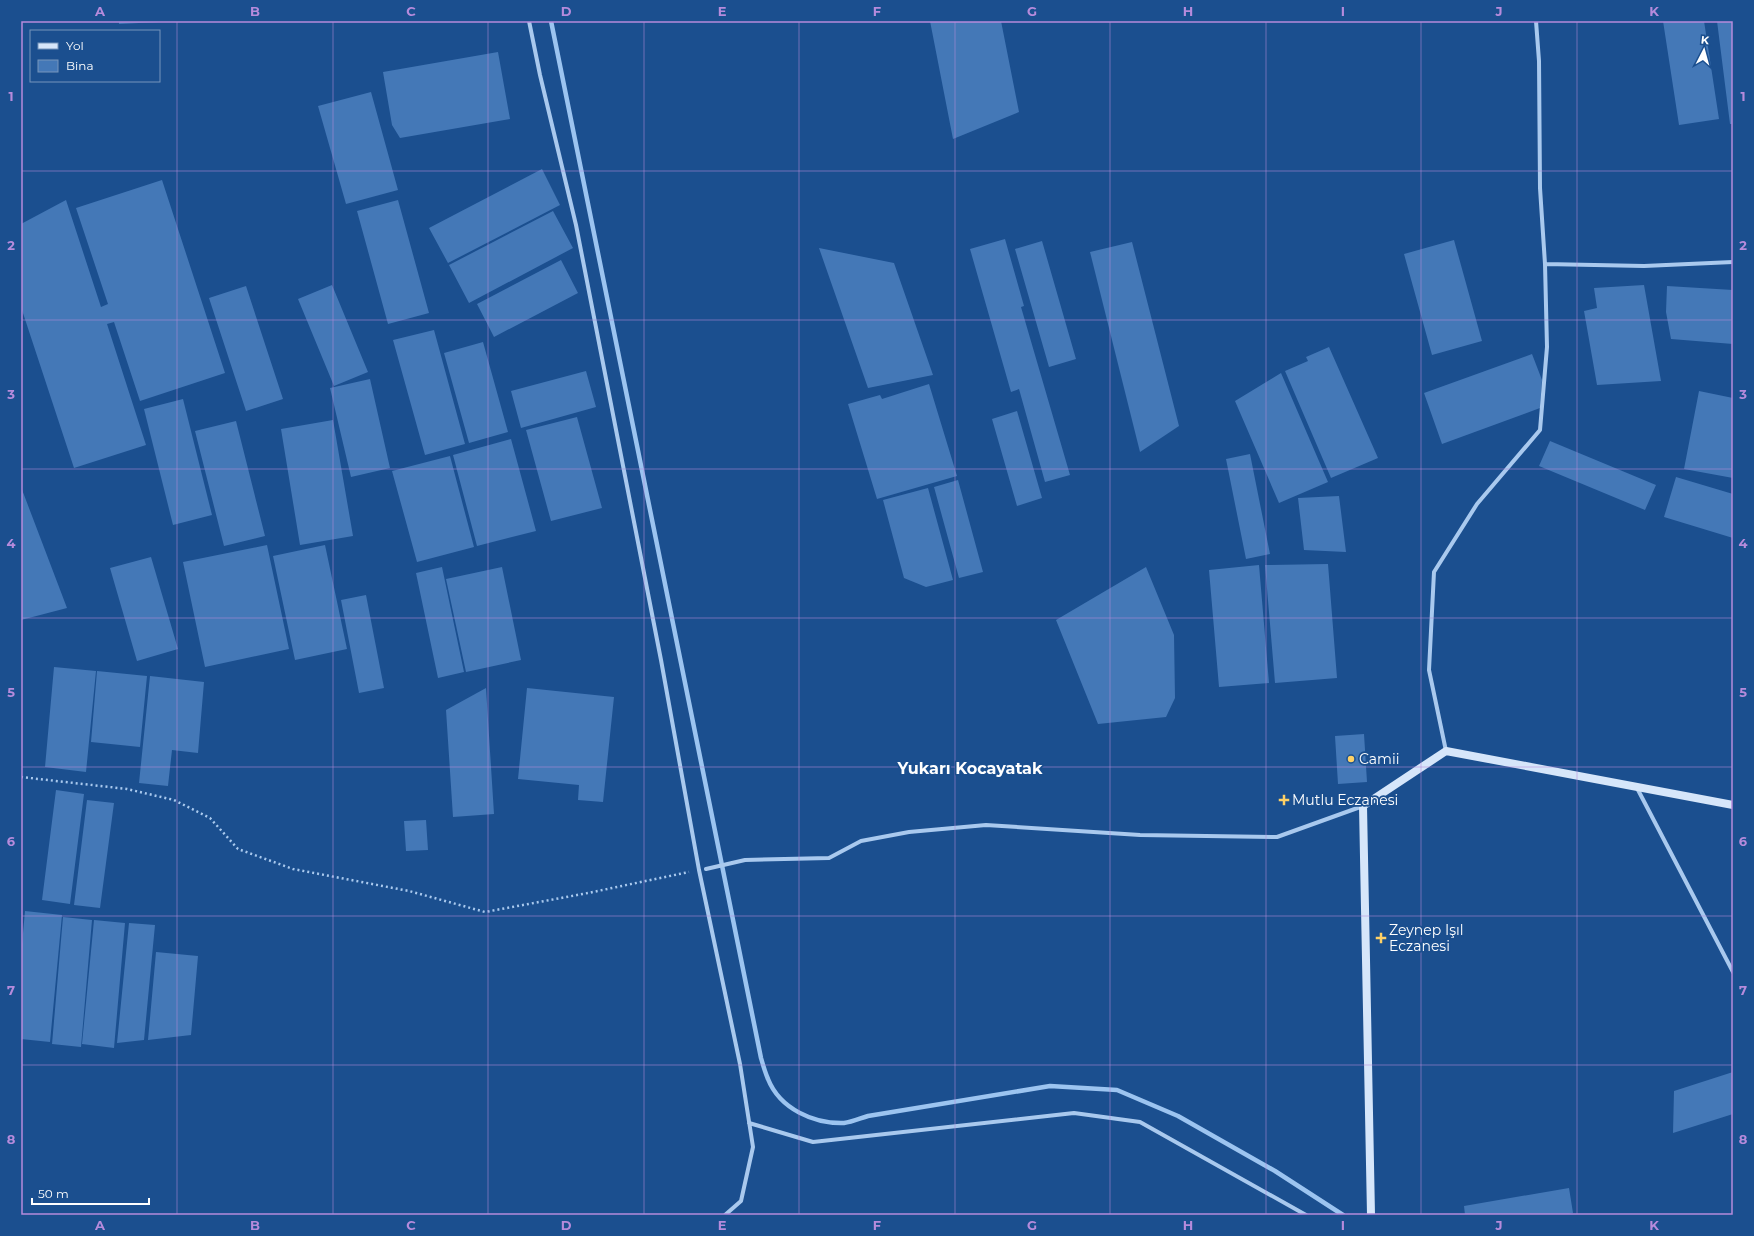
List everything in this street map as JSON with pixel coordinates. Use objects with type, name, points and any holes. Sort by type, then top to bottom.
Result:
[{"type":"street","points":[[529,21],[540,75],[576,224],[661,660],[699,870],[740,1064],[753,1147],[741,1201],[725,1215]]},
{"type":"street","points":[[1446,751],[1429,670],[1434,572],[1477,504],[1540,430],[1546,347],[1545,264],[1540,188],[1539,61],[1536,21]]},
{"type":"street","points":[[1545,264],[1644,266],[1733,262]]},
{"type":"street","points":[[706,868],[746,860],[829,858],[861,841],[909,832],[986,825],[1140,835],[1277,837],[1363,806],[1446,751],[1733,805]]},
{"type":"street","points":[[1637,787],[1733,972]]},
{"type":"street","points":[[1363,806],[1371,1215]]},
{"type":"street","points":[[749,1123],[813,1142],[1074,1114],[1140,1122],[1306,1215]]},
{"type":"path","points":[[21,777],[127,789],[174,800],[210,818],[238,849],[272,862],[294,869],[409,891],[484,912],[588,893],[699,870]]},
{"type":"building","points":[[119,21],[159,21],[159,22],[119,24]]},
{"type":"building","points":[[930,21],[1001,21],[1019,112],[953,139]]},
{"type":"building","points":[[1663,21],[1704,21],[1719,119],[1679,125]]},
{"type":"building","points":[[1717,21],[1733,21],[1733,124],[1730,124]]},
{"type":"building","points":[[498,52],[510,119],[400,138],[392,125],[383,72]]},
{"type":"building","points":[[371,92],[398,190],[346,204],[318,106]]},
{"type":"building","points":[[542,169],[560,205],[448,263],[429,228]]},
{"type":"building","points":[[162,180],[225,373],[140,401],[114,322],[107,324],[146,445],[74,468],[21,307],[21,224],[66,200],[101,307],[108,304],[76,208]]},
{"type":"building","points":[[398,200],[429,313],[388,324],[357,211]]},
{"type":"building","points":[[553,211],[573,248],[469,303],[449,265]]},
{"type":"building","points":[[1005,239],[1024,306],[1021,307],[1070,475],[1045,482],[1019,389],[1011,392],[970,249]]},
{"type":"building","points":[[1454,240],[1482,341],[1432,355],[1404,254]]},
{"type":"building","points":[[1042,241],[1076,359],[1049,367],[1015,249]]},
{"type":"building","points":[[1132,242],[1179,426],[1140,452],[1090,252]]},
{"type":"building","points":[[819,248],[894,263],[933,375],[868,388]]},
{"type":"building","points":[[561,260],[578,293],[494,337],[477,304]]},
{"type":"building","points":[[332,285],[368,372],[334,386],[298,299]]},
{"type":"building","points":[[1644,285],[1661,381],[1597,385],[1584,311],[1597,308],[1594,288]]},
{"type":"building","points":[[246,286],[283,399],[246,411],[209,298]]},
{"type":"building","points":[[1667,286],[1733,290],[1733,344],[1671,339],[1666,312]]},
{"type":"building","points":[[434,330],[465,444],[425,455],[393,340]]},
{"type":"building","points":[[483,342],[508,432],[469,443],[444,353]]},
{"type":"building","points":[[1329,347],[1378,458],[1331,478],[1285,371],[1308,361],[1306,357]]},
{"type":"building","points":[[1532,354],[1542,380],[1540,408],[1442,444],[1424,393]]},
{"type":"building","points":[[586,371],[596,407],[521,428],[511,391]]},
{"type":"building","points":[[1281,373],[1328,482],[1279,503],[1235,401]]},
{"type":"building","points":[[370,379],[390,468],[351,477],[330,388]]},
{"type":"building","points":[[929,384],[957,476],[877,499],[848,404],[880,395],[882,399]]},
{"type":"building","points":[[1699,391],[1733,398],[1733,478],[1684,469]]},
{"type":"building","points":[[183,399],[212,515],[173,525],[144,409]]},
{"type":"building","points":[[1017,411],[1042,498],[1017,506],[992,419]]},
{"type":"building","points":[[577,417],[602,508],[551,521],[526,430]]},
{"type":"building","points":[[333,420],[353,536],[300,545],[281,429]]},
{"type":"building","points":[[236,421],[265,536],[224,546],[195,431]]},
{"type":"building","points":[[511,439],[536,531],[477,546],[453,455]]},
{"type":"building","points":[[1550,441],[1656,485],[1645,510],[1539,466]]},
{"type":"building","points":[[1250,454],[1270,554],[1246,559],[1226,459]]},
{"type":"building","points":[[450,456],[474,547],[417,562],[392,471]]},
{"type":"building","points":[[1676,477],[1733,494],[1733,538],[1664,517]]},
{"type":"building","points":[[958,480],[983,572],[959,578],[934,487]]},
{"type":"building","points":[[21,487],[67,608],[21,620]]},
{"type":"building","points":[[928,488],[953,580],[926,587],[904,578],[883,500]]},
{"type":"building","points":[[1339,496],[1346,552],[1304,550],[1298,498]]},
{"type":"building","points":[[267,545],[289,649],[205,667],[183,562]]},
{"type":"building","points":[[325,545],[347,649],[295,660],[273,556]]},
{"type":"building","points":[[151,557],[178,649],[137,661],[110,568]]},
{"type":"building","points":[[1328,564],[1337,678],[1275,683],[1265,565]]},
{"type":"building","points":[[1259,565],[1269,683],[1219,687],[1209,570]]},
{"type":"building","points":[[442,567],[464,672],[438,678],[416,573]]},
{"type":"building","points":[[502,567],[521,660],[466,672],[446,579]]},
{"type":"building","points":[[1146,567],[1174,635],[1175,698],[1166,717],[1098,724],[1056,620]]},
{"type":"building","points":[[366,595],[384,688],[359,693],[341,600]]},
{"type":"building","points":[[54,667],[96,671],[86,772],[45,767]]},
{"type":"building","points":[[97,671],[147,676],[140,747],[91,742]]},
{"type":"building","points":[[150,676],[204,682],[198,753],[172,750],[168,786],[139,783]]},
{"type":"building","points":[[486,688],[494,814],[453,817],[446,710]]},
{"type":"building","points":[[527,688],[614,697],[603,802],[578,800],[579,785],[518,779]]},
{"type":"building","name":"Camii","points":[[1364,734],[1367,782],[1338,784],[1335,736]]},
{"type":"building","points":[[56,790],[84,794],[70,904],[42,900]]},
{"type":"building","points":[[87,800],[114,803],[100,908],[74,905]]},
{"type":"building","points":[[426,820],[428,850],[406,851],[404,821]]},
{"type":"building","points":[[25,911],[62,915],[50,1042],[21,1039],[21,955]]},
{"type":"building","points":[[63,917],[92,920],[81,1047],[52,1044]]},
{"type":"building","points":[[94,920],[125,923],[114,1048],[82,1044]]},
{"type":"building","points":[[129,923],[155,925],[144,1040],[117,1043]]},
{"type":"building","points":[[156,952],[198,956],[191,1035],[148,1040]]},
{"type":"building","points":[[1733,1072],[1733,1114],[1673,1133],[1674,1091]]},
{"type":"building","points":[[1569,1188],[1573,1213],[1565,1215],[1465,1215],[1464,1206]]},
{"type":"waterway","points":[[551,21],[761,1058],[773,1090],[781,1099],[799,1113],[821,1121],[833,1123],[844,1123],[868,1116],[1050,1086],[1117,1090],[1178,1116],[1275,1171],[1343,1215]]},
{"type":"place","name":"Camii","points":[[1351,759]]},
{"type":"place","name":"Mutlu Eczanesi","points":[[1284,800]]},
{"type":"place","name":"Zeynep Işıl Eczanesi","points":[[1381,938]]},
{"type":"district","name":"Yukarı Kocayatak","points":[[970,768]]}]
